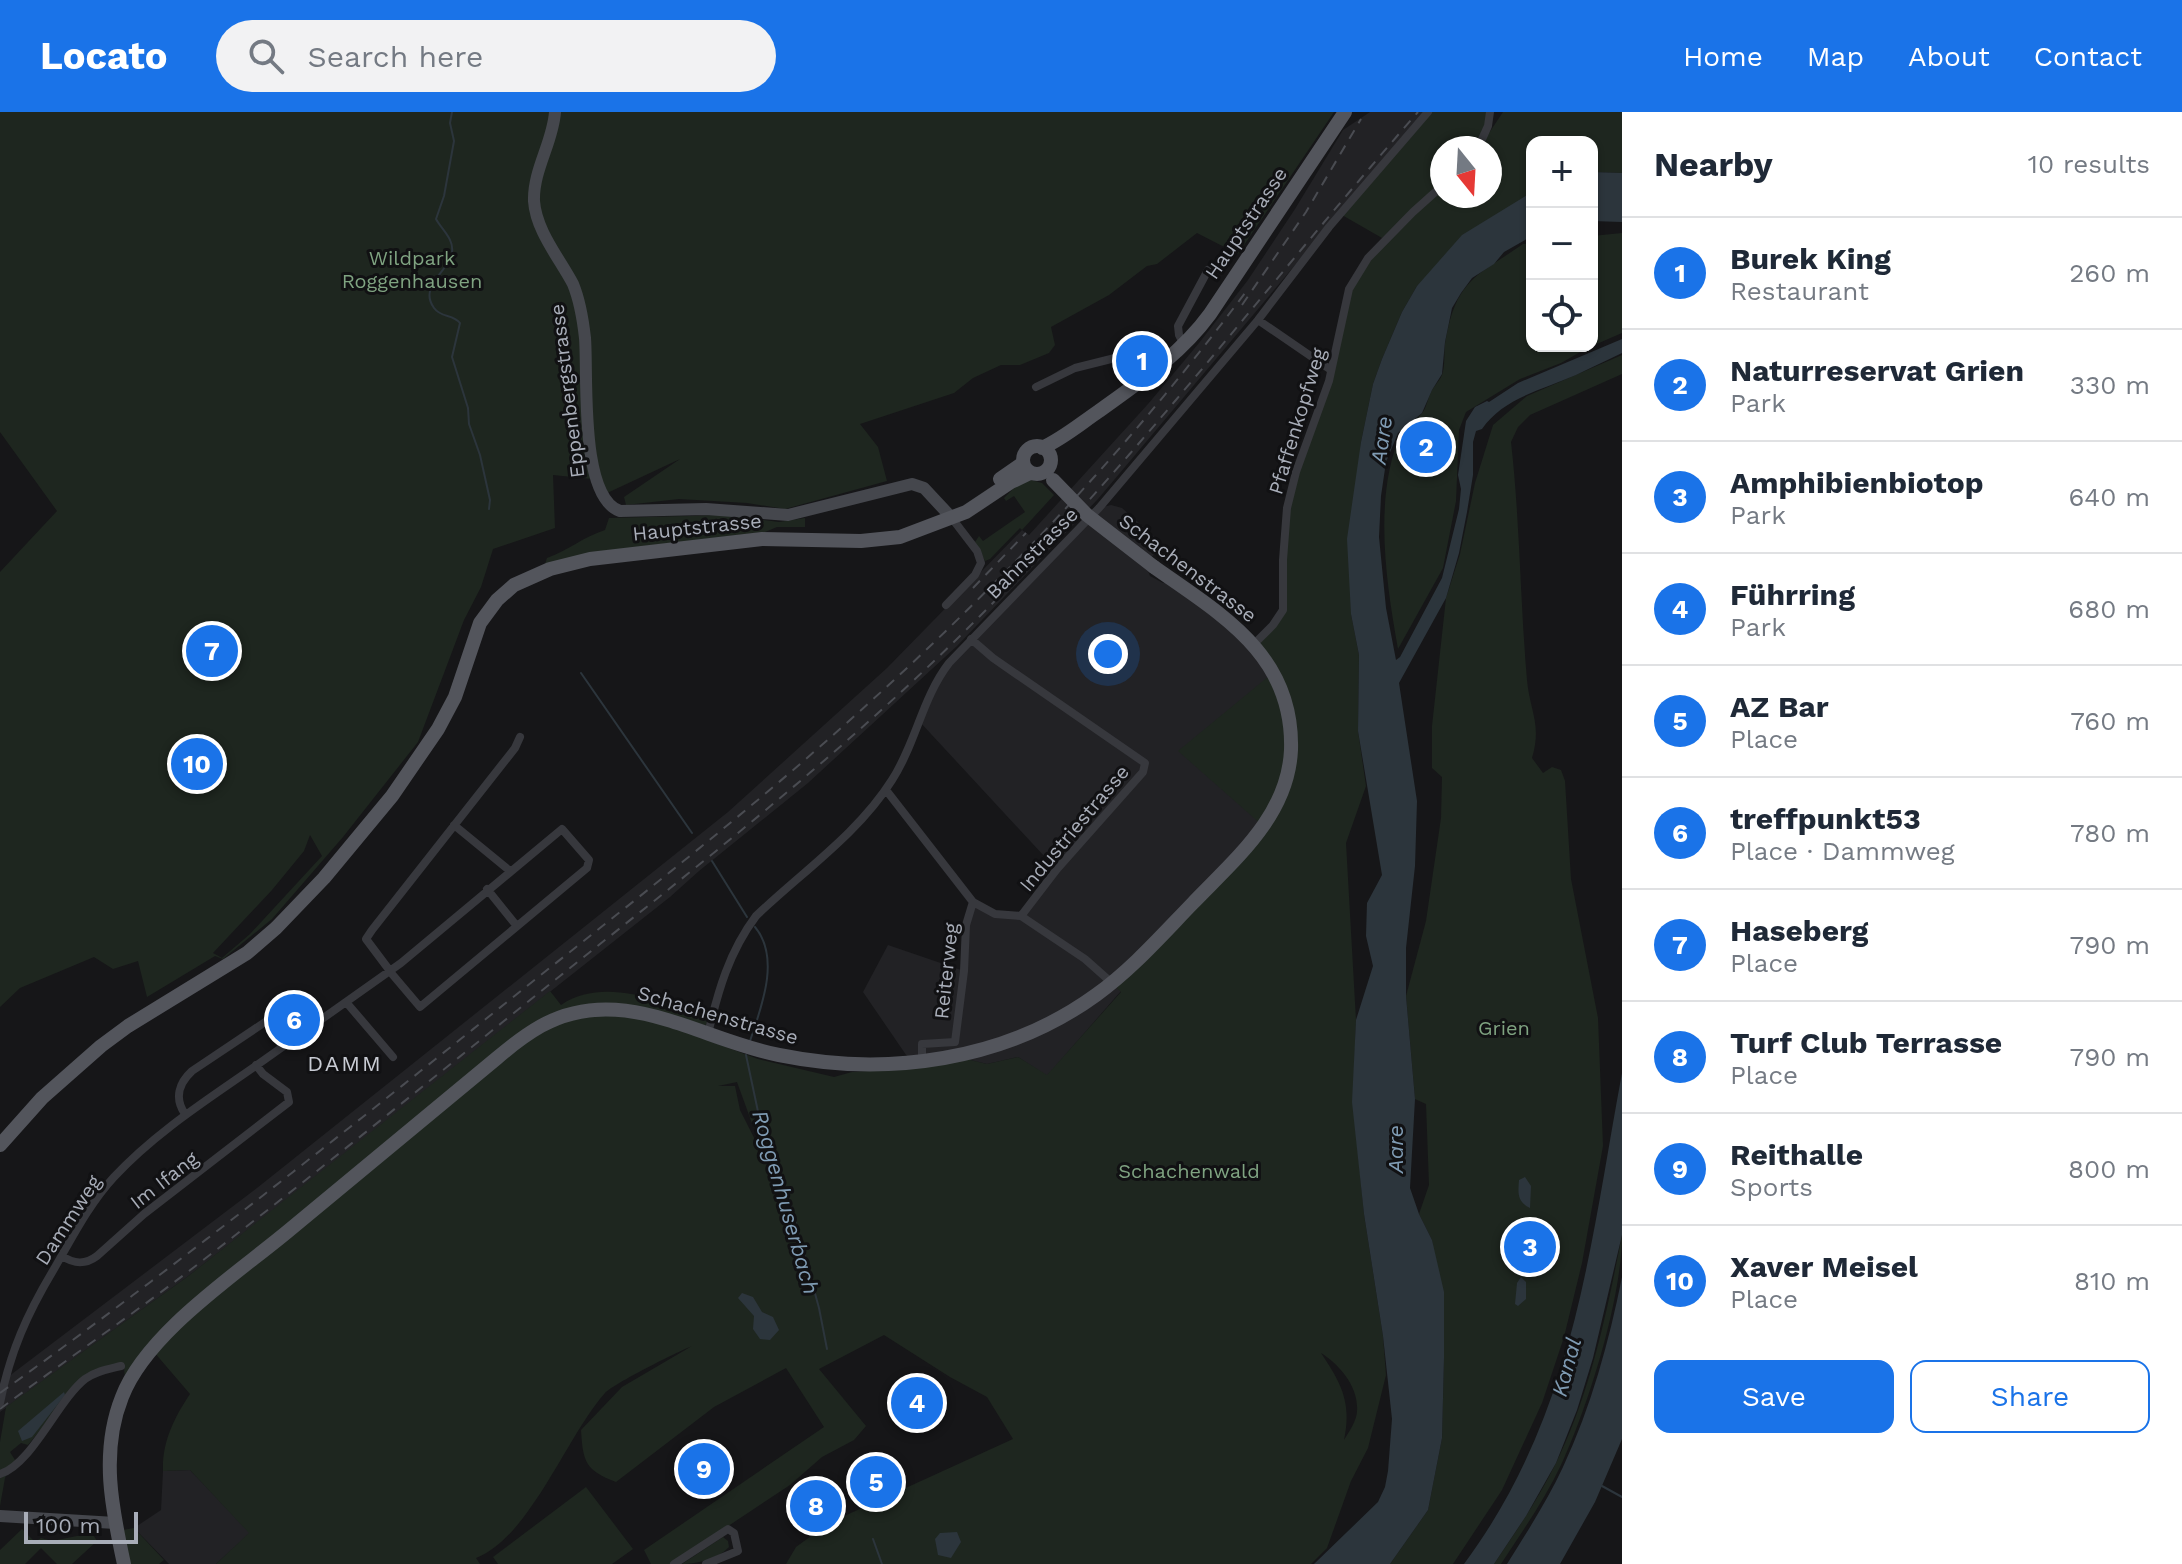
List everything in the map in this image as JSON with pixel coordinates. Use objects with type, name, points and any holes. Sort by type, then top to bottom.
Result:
[{"type":"main road","name":"Hauptstrasse","points":[[0,1145],[42,1098],[101,1046],[247,953],[324,878],[392,796],[438,729],[455,697],[474,637],[488,611],[506,591],[522,581],[564,565],[762,539],[888,539],[922,531],[951,517],[961,505],[1041,465],[1156,377],[1210,314],[1345,112]]},
{"type":"main road","name":"Hauptstrasse","points":[[1041,465],[1181,349]]},
{"type":"main road","name":"Schachenstrasse","points":[[124,1564],[115,1523],[109,1461],[113,1425],[123,1394],[144,1357],[211,1294],[497,1058],[543,1025],[589,1010],[621,1009],[645,1013],[776,1055],[824,1063],[922,1062],[975,1052],[1030,1032],[1078,1007],[1112,983],[1136,962],[1264,827],[1281,796],[1291,752],[1287,705],[1269,664],[1235,626],[1087,515],[1041,465]]},
{"type":"street","name":"Eppenbergstrasse","points":[[555,112],[538,174],[534,205],[573,285],[579,305],[585,338],[588,434],[599,491],[612,509],[732,510],[788,515],[912,484],[928,491],[951,517]]},
{"type":"street","name":"Bahnstrasse","points":[[708,1034],[737,943],[756,916],[845,835],[886,790],[907,755],[931,691],[949,663],[1099,508],[1258,320],[1377,169],[1428,112]]},
{"type":"street","points":[[1483,136],[1490,112]]},
{"type":"street","name":"Pfaffenkopfweg","points":[[1254,644],[1283,610],[1287,508],[1331,370],[1349,289],[1368,258],[1430,197]]},
{"type":"street","points":[[1181,349],[1178,326],[1208,270]]},
{"type":"street","points":[[1258,320],[1331,370]]},
{"type":"street","points":[[1036,387],[1075,368],[1119,357],[1136,385]]},
{"type":"street","points":[[946,605],[975,575],[981,563],[977,551],[951,517]]},
{"type":"street","name":"Industriestrasse","points":[[971,639],[993,658],[1136,755],[1146,765],[1021,916],[1085,959],[1112,983]]},
{"type":"street","points":[[487,889],[516,925],[420,1007],[366,939],[515,748],[520,737]]},
{"type":"street","points":[[886,790],[973,902],[995,914],[1021,916]]},
{"type":"street","points":[[454,825],[510,871]]},
{"type":"street","name":"Dammweg","points":[[0,1403],[13,1349],[62,1256],[92,1205],[112,1179],[185,1114],[390,971],[562,829],[589,860],[587,868],[516,925]]},
{"type":"street","name":"Reiterweg","points":[[922,1062],[922,1044],[955,1042],[966,925],[973,902]]},
{"type":"street","points":[[185,1114],[180,1106],[179,1090],[182,1080],[192,1071],[295,1002],[300,1001],[308,1006],[319,1020]]},
{"type":"street","points":[[346,1002],[393,1057]]},
{"type":"street","name":"Im Ifang","points":[[62,1256],[78,1263],[89,1262],[144,1214],[283,1107],[290,1097],[287,1092],[256,1065]]},
{"type":"street","points":[[0,1474],[20,1460],[82,1382],[102,1371],[121,1366]]},
{"type":"street","points":[[0,1516],[115,1523]]},
{"type":"street","points":[[674,1564],[728,1529],[734,1533],[738,1551],[706,1564]]},
{"type":"shaded area","points":[[1370,112],[1424,112],[1098,499],[957,646],[808,783],[670,897],[187,1277],[0,1412],[0,1383],[257,1188],[728,812],[887,668],[1022,530],[1029,535],[1199,343],[1248,280],[1343,130]]},
{"type":"shaded area","points":[[1111,505],[1122,508],[1157,539],[1158,552],[1146,566],[1150,576],[1163,583],[1169,582],[1241,638],[1269,676],[1264,827],[1112,983],[1121,991],[1047,1076],[1018,1057],[987,1064],[966,1059],[915,1068],[863,992],[888,945],[964,971],[966,937],[973,902],[984,908],[1018,915],[1057,870],[919,721],[943,670],[1099,508]]},
{"type":"shaded area","points":[[190,1470],[250,1533],[216,1564],[169,1564],[134,1528],[161,1510],[163,1471]]},
{"type":"green space","name":"Wildpark Roggenhausen","points":[[0,112],[1334,112],[1238,254],[1197,233],[1109,295],[1051,327],[1055,345],[1049,353],[1020,365],[1001,365],[973,378],[954,393],[860,424],[878,447],[887,481],[785,509],[747,503],[679,499],[626,505],[624,497],[680,459],[605,494],[592,479],[553,475],[555,528],[493,549],[481,587],[464,620],[418,742],[343,837],[272,919],[223,959],[215,956],[147,997],[138,961],[113,969],[94,957],[20,988],[0,1007],[0,572],[57,511],[0,432]],"holes":[[[310,835],[322,856],[250,934],[222,958],[213,953],[272,890],[304,851]]]},
{"type":"green space","points":[[1432,112],[1488,112],[1481,136],[1430,136],[1430,194],[1382,238],[1342,215]]},
{"type":"green space","name":"Schachenwald","points":[[1503,112],[1622,112],[1622,173],[1598,172],[1598,136],[1526,136],[1526,197],[1417,286],[1402,312],[1373,384],[1361,442],[1351,614],[1359,655],[1358,731],[1366,786],[1346,843],[1356,1020],[1353,1102],[1364,1214],[1386,1375],[1368,1448],[1351,1481],[1327,1548],[1311,1564],[786,1564],[796,1547],[829,1523],[1013,1439],[987,1397],[884,1335],[819,1369],[866,1426],[854,1440],[822,1457],[790,1485],[671,1564],[651,1564],[644,1550],[824,1427],[786,1368],[714,1407],[616,1482],[588,1464],[581,1430],[622,1387],[692,1346],[611,1388],[590,1412],[546,1484],[513,1530],[495,1547],[476,1558],[480,1564],[216,1564],[249,1533],[190,1470],[163,1471],[170,1431],[190,1394],[154,1352],[174,1331],[518,1047],[546,1028],[578,1016],[635,1013],[758,1059],[834,1077],[852,1072],[915,1068],[966,1059],[987,1064],[1018,1057],[1047,1075],[1121,992],[1112,983],[1263,826],[1178,751],[1269,676],[1254,644],[1280,616],[1287,508],[1329,381],[1348,300],[1355,282],[1383,244],[1430,200],[1430,208],[1502,208],[1502,136],[1487,136]],"holes":[[[737,1082],[753,1126],[775,1171],[785,1199],[740,1110],[735,1086],[718,1086]],[[1321,1353],[1334,1363],[1351,1385],[1357,1402],[1357,1415],[1344,1440],[1346,1404],[1334,1374]]]},
{"type":"green space","points":[[1622,233],[1622,333],[1598,343],[1598,280],[1598,235]]},
{"type":"green space","points":[[1526,244],[1526,352],[1580,352],[1520,379],[1466,412],[1459,430],[1456,501],[1443,568],[1398,649],[1384,540],[1387,484],[1392,458],[1403,430],[1423,412],[1442,375],[1451,318],[1463,291],[1481,272]]},
{"type":"green space","name":"Grien","points":[[1622,355],[1622,374],[1530,415],[1518,427],[1511,442],[1527,680],[1536,727],[1532,758],[1543,773],[1552,767],[1561,770],[1565,781],[1571,879],[1598,1018],[1603,1146],[1582,1263],[1564,1337],[1542,1403],[1502,1490],[1453,1564],[1390,1564],[1428,1510],[1442,1438],[1444,1358],[1432,1240],[1419,1214],[1429,1185],[1426,1104],[1415,1099],[1406,996],[1426,921],[1441,818],[1442,777],[1432,768],[1432,726],[1446,598],[1493,425],[1527,396]]},
{"type":"green space","points":[[1031,480],[1042,483],[1054,495],[1022,530],[1020,528],[985,561],[975,542],[979,536],[983,541],[1025,512],[1014,496],[1006,501],[1004,498],[1019,483]]},
{"type":"green space","points":[[727,515],[779,522],[805,518],[805,527],[777,527],[765,532],[596,552],[545,564],[547,558],[605,530],[609,518]]},
{"type":"green space","points":[[550,991],[561,1005],[578,997],[614,992],[652,999],[709,1019],[705,1026],[661,1012],[553,1015],[180,1316],[125,1381],[124,1367],[86,1375],[28,1445],[21,1443],[10,1452],[15,1460],[5,1478],[0,1506],[0,1442],[6,1407],[187,1277]]},
{"type":"green space","points":[[1622,1235],[1610,1320],[1571,1441],[1555,1478],[1533,1515],[1501,1564],[1494,1564],[1555,1465],[1578,1410],[1596,1353]]},
{"type":"green space","points":[[928,1388],[937,1397],[935,1408],[913,1420],[902,1418],[897,1412],[900,1399]]},
{"type":"green space","points":[[586,1487],[633,1549],[612,1564],[498,1564],[493,1557]]},
{"type":"green space","points":[[134,1528],[164,1560],[159,1564],[130,1564],[123,1530]]},
{"type":"green space","points":[[22,1529],[35,1542],[41,1538],[52,1541],[92,1533],[97,1541],[72,1564],[57,1564],[41,1548],[25,1564],[0,1564],[0,1550]]},
{"type":"green space","points":[[723,1537],[729,1547],[719,1555],[701,1562],[682,1564]]},
{"type":"water","points":[[1598,172],[1622,173],[1622,222],[1598,221]]},
{"type":"water","name":"Aare","points":[[1526,196],[1526,239],[1504,252],[1494,264],[1472,278],[1461,293],[1452,308],[1442,374],[1422,413],[1398,433],[1386,462],[1379,537],[1386,608],[1396,660],[1442,578],[1459,509],[1461,489],[1458,475],[1466,421],[1475,407],[1489,402],[1518,383],[1591,352],[1598,352],[1598,349],[1622,339],[1622,353],[1512,402],[1476,431],[1467,512],[1446,598],[1399,683],[1417,801],[1415,866],[1406,948],[1406,996],[1415,1099],[1410,1188],[1432,1240],[1444,1292],[1442,1438],[1428,1510],[1390,1564],[1314,1564],[1378,1502],[1388,1471],[1392,1419],[1352,1102],[1356,1020],[1373,966],[1366,936],[1367,903],[1382,875],[1358,731],[1359,655],[1351,614],[1347,539],[1361,442],[1373,384],[1382,359],[1417,286],[1462,235]]},
{"type":"water","name":"Kanal","points":[[1622,1073],[1622,1235],[1593,1358],[1577,1410],[1556,1463],[1494,1564],[1464,1564],[1501,1507],[1531,1449],[1554,1389],[1587,1267]]},
{"type":"water","points":[[1525,1177],[1531,1186],[1530,1208],[1523,1203],[1519,1193],[1519,1180]]},
{"type":"water","points":[[1521,1277],[1526,1282],[1526,1299],[1518,1306],[1515,1304],[1517,1283]]},
{"type":"water","points":[[1622,1277],[1622,1439],[1595,1502],[1560,1564],[1507,1564],[1550,1492],[1573,1444],[1598,1374]]},
{"type":"water","points":[[742,1293],[753,1297],[762,1312],[773,1317],[779,1330],[770,1340],[760,1339],[753,1329],[754,1316],[738,1298]]},
{"type":"water","points":[[64,1392],[65,1395],[32,1437],[22,1441],[18,1431]]},
{"type":"water","points":[[957,1532],[961,1542],[951,1558],[938,1555],[935,1539],[940,1533]]},
{"type":"waterway","name":"Roggenhuserbach","points":[[452,112],[450,123],[454,141],[444,196],[436,219],[449,239],[452,252],[432,286],[430,300],[437,311],[460,323],[452,357],[480,455],[490,500],[489,509]]},
{"type":"waterway","name":"Roggenhuserbach","points":[[581,673],[692,833]]},
{"type":"waterway","name":"Roggenhuserbach","points":[[712,861],[747,917]]},
{"type":"waterway","name":"Roggenhuserbach","points":[[750,1041],[763,999],[768,968],[763,939],[755,927]]},
{"type":"waterway","name":"Roggenhuserbach","points":[[746,1055],[767,1154],[791,1206],[827,1349]]},
{"type":"waterway","points":[[1602,1486],[1622,1497]]},
{"type":"waterway","name":"Roggenhuserbach","points":[[873,1539],[882,1564]]},
{"type":"railway","points":[[0,1409],[159,1294],[299,1185],[722,846],[879,712],[979,617],[1094,495],[1418,112]]},
{"type":"railway","points":[[1242,305],[1306,212],[1361,119]]},
{"type":"railway","points":[[0,1393],[197,1247],[325,1147],[681,863],[841,728],[950,627],[1054,521],[1153,409],[1245,293]]},
{"type":"railway","points":[[973,588],[1026,533]]},
{"type":"place","name":"Burek King","points":[[1142,361]]},
{"type":"place","name":"Naturreservat Grien","points":[[1426,447]]},
{"type":"place","name":"Haseberg","points":[[212,651]]},
{"type":"place","name":"Xaver Meisel","points":[[197,764]]},
{"type":"place","name":"treffpunkt53","points":[[294,1020]]},
{"type":"place","name":"Amphibienbiotop","points":[[1530,1247]]},
{"type":"place","name":"Führring","points":[[917,1403]]},
{"type":"place","name":"Reithalle","points":[[704,1469]]},
{"type":"place","name":"AZ Bar","points":[[876,1482]]},
{"type":"place","name":"Turf Club Terrasse","points":[[816,1506]]},
{"type":"district","name":"DAMM","points":[[345,1063]]}]
